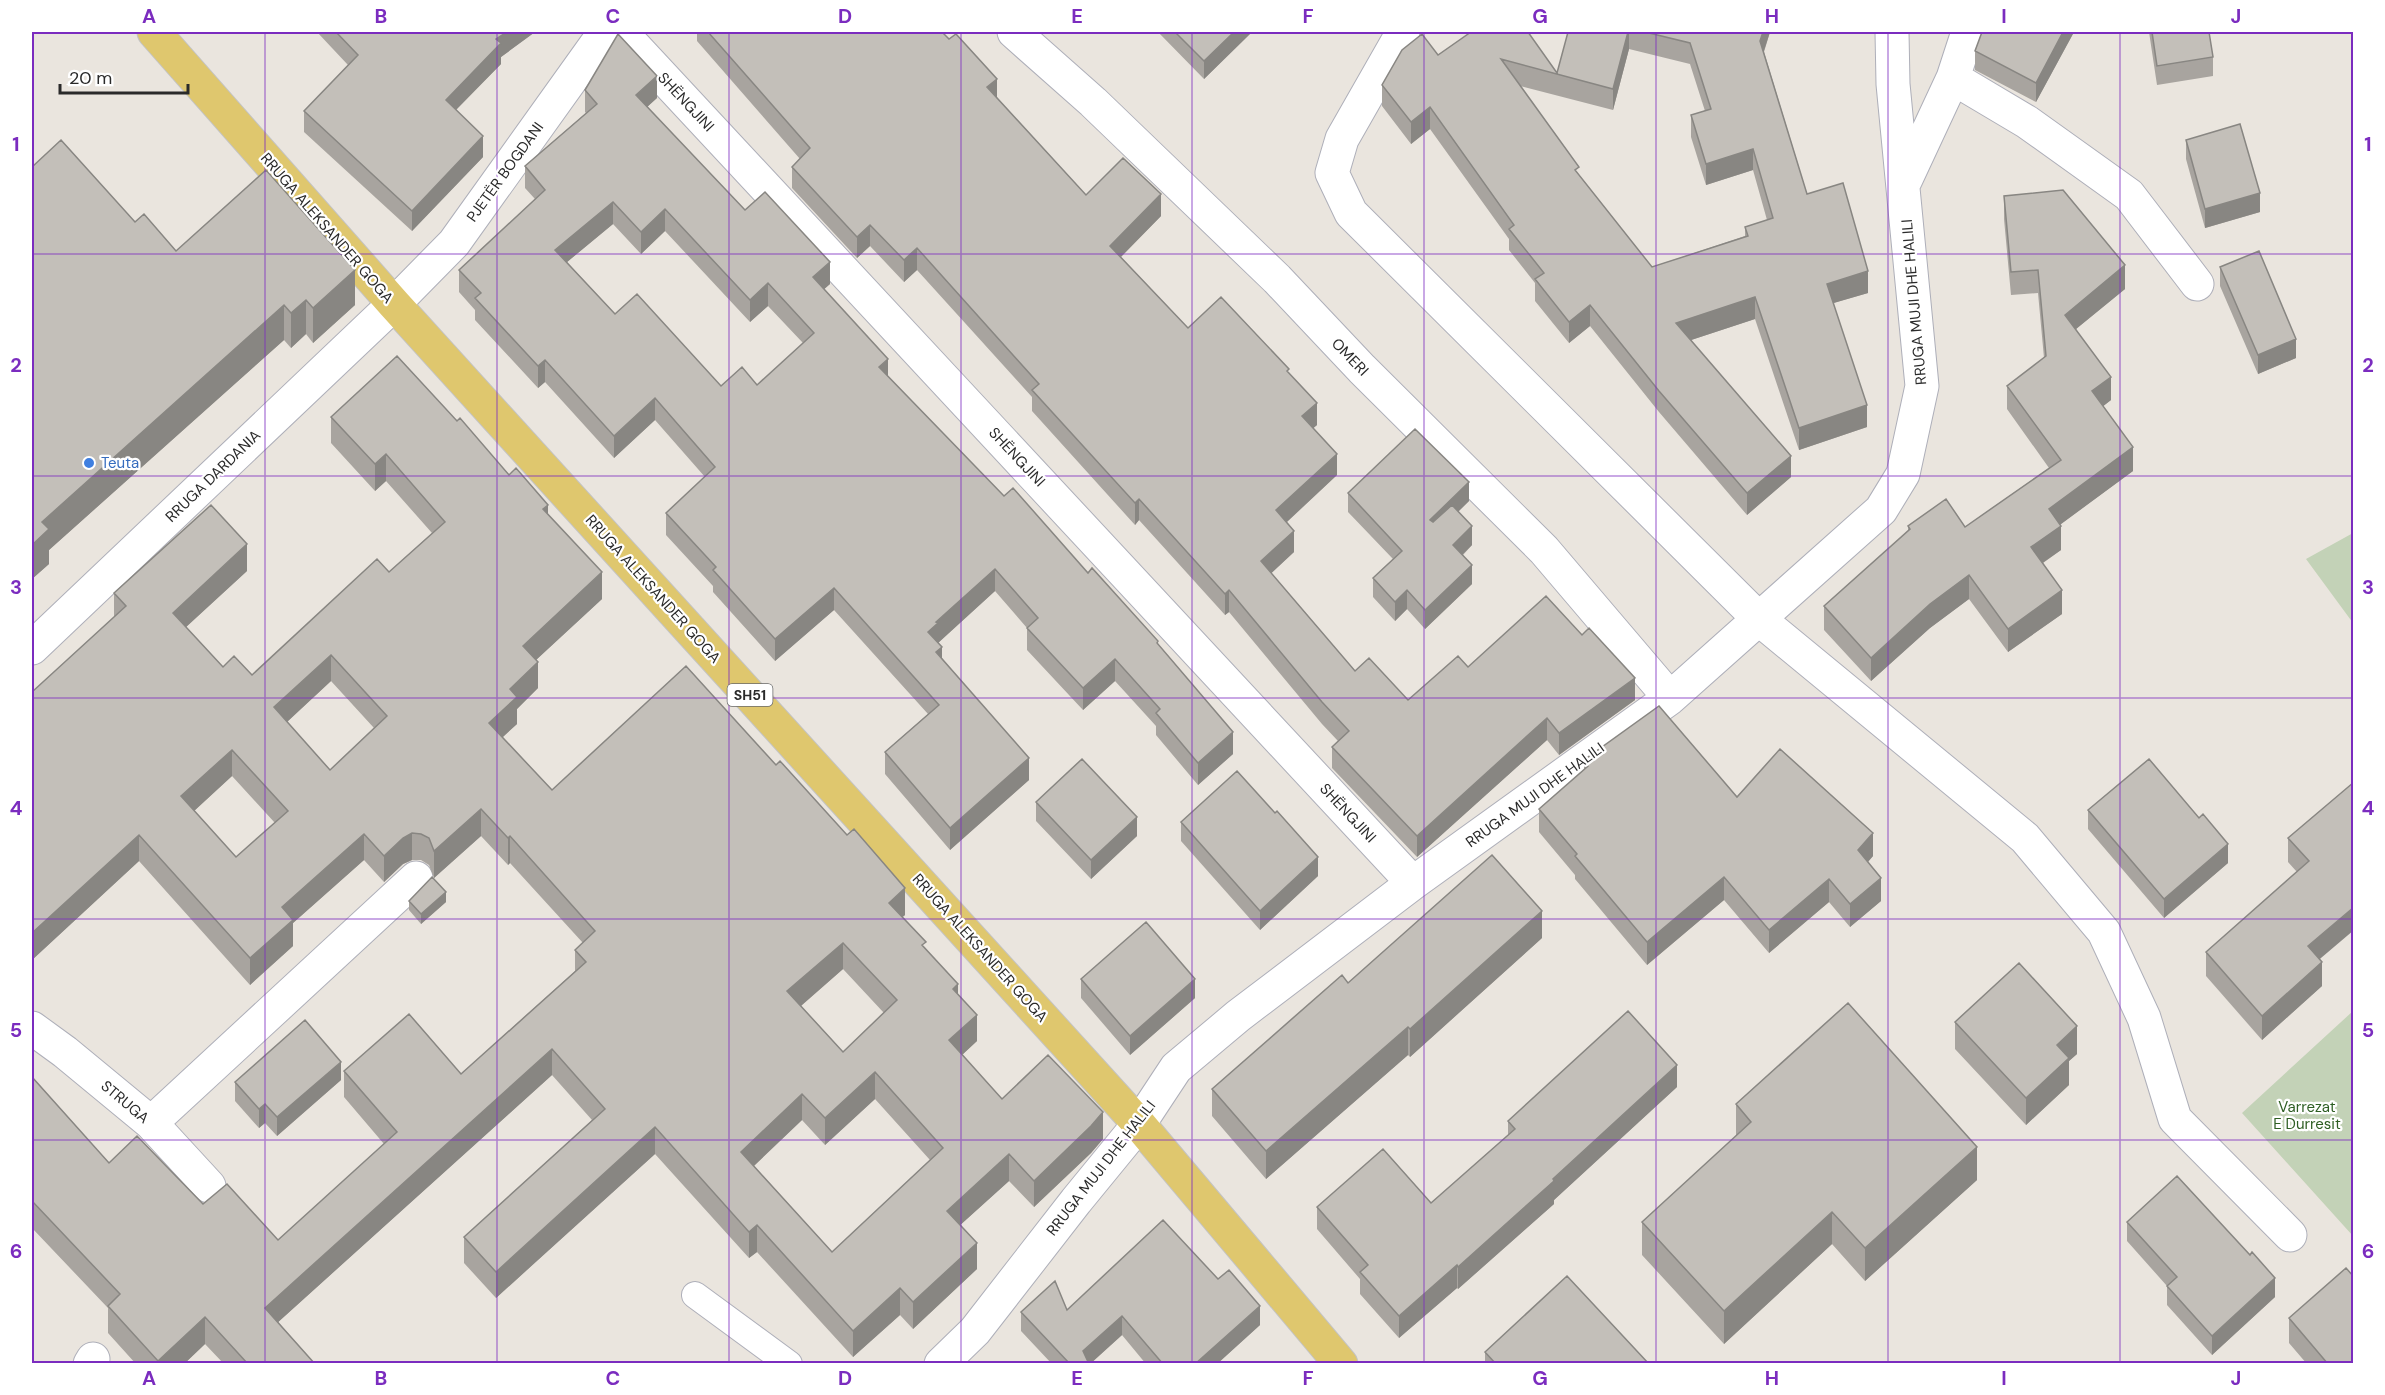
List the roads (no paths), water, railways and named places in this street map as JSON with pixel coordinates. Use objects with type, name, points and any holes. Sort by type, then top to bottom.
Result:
[{"type":"main road","name":"RRUGA ALEKSANDER GOGA","points":[[154,32],[394,303],[1139,1124],[1341,1364]]},
{"type":"street","name":"PJETËR BOGDANI","points":[[394,303],[454,243],[605,32]]},
{"type":"street","name":"SHËNGJINI","points":[[621,32],[1413,883]]},
{"type":"street","name":"OMERI","points":[[1014,32],[1094,102],[1269,271],[1362,369],[1544,550],[1670,698]]},
{"type":"street","points":[[1403,32],[1342,139],[1338,150],[1332,173],[1351,213],[1758,619],[2025,838],[2104,932],[2144,1018],[2175,1119],[2290,1235]]},
{"type":"street","name":"RRUGA MUJI DHE HALILI","points":[[941,1364],[975,1331],[1139,1124],[1176,1068],[1238,1016],[1413,883],[1670,698],[1881,510],[1903,474],[1922,386],[1893,84],[1892,32]]},
{"type":"street","points":[[1904,183],[1953,78],[1968,32]]},
{"type":"street","points":[[1953,78],[2026,122],[2129,195],[2197,284]]},
{"type":"street","name":"RRUGA DARDANIA","points":[[32,648],[394,303]]},
{"type":"street","points":[[151,1123],[416,878]]},
{"type":"street","name":"STRUGA","points":[[32,1028],[65,1052],[151,1123],[209,1186]]},
{"type":"lane","points":[[695,1295],[789,1364]]},
{"type":"place","name":"Teuta","points":[[89,463]]},
{"type":"park label","name":"Varrezat E Durresit","points":[[2307,1116]]}]
